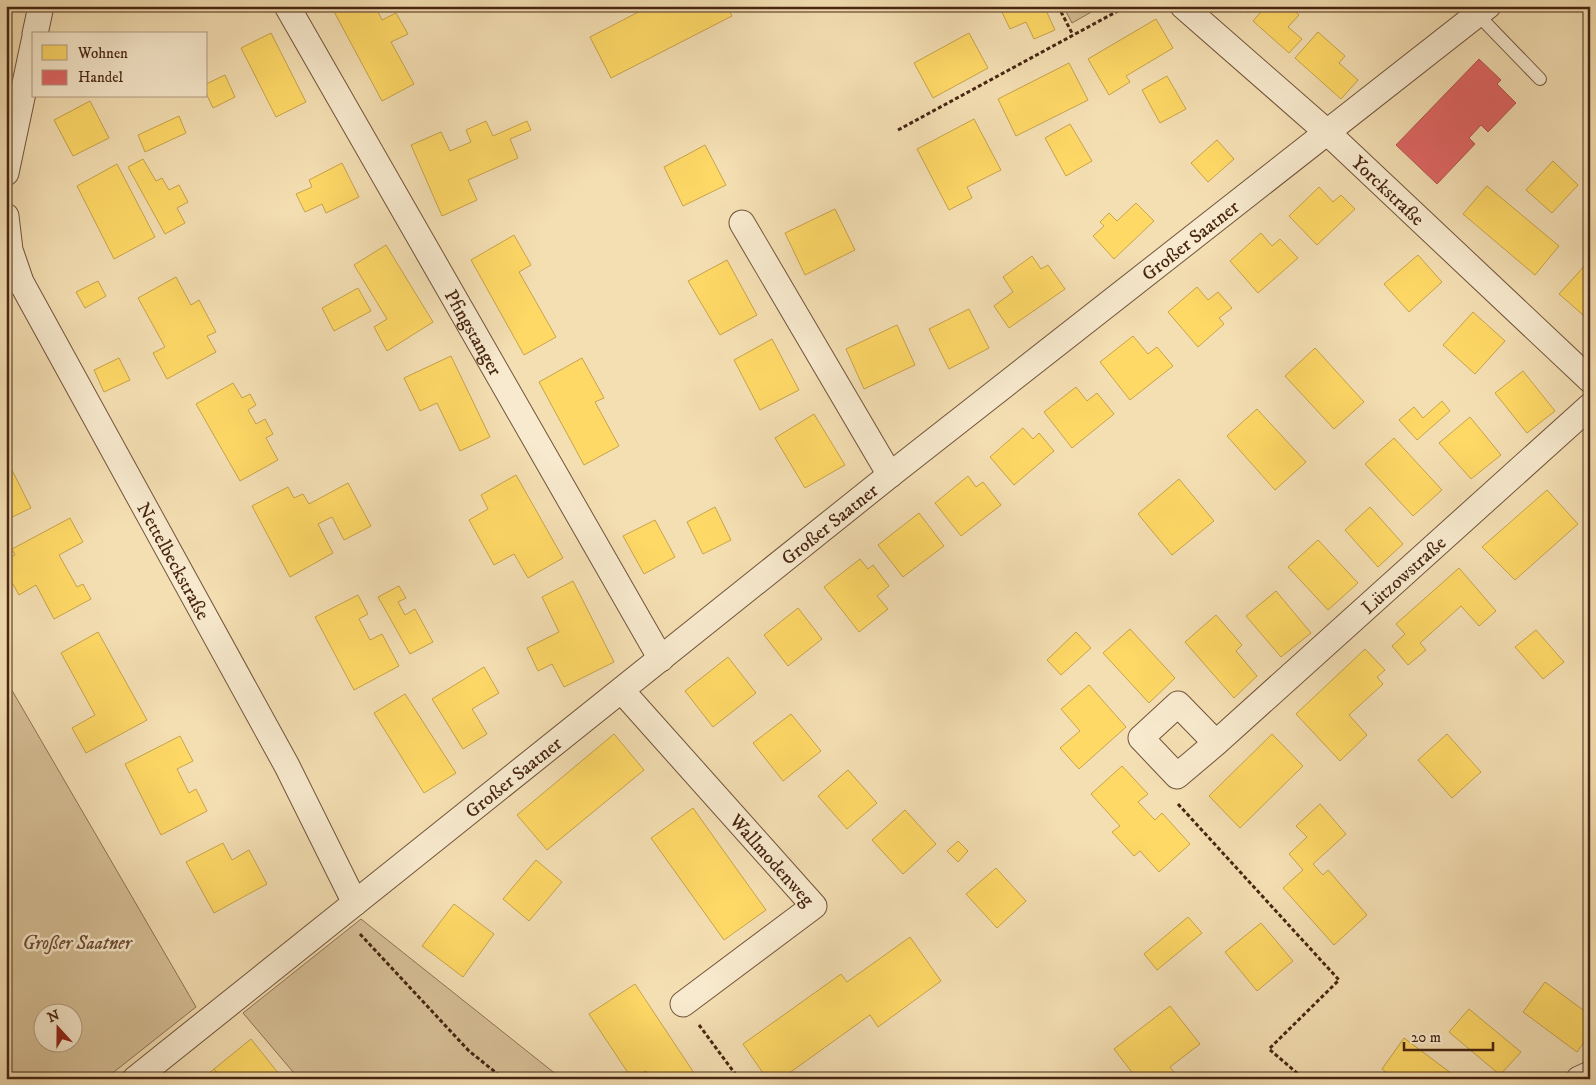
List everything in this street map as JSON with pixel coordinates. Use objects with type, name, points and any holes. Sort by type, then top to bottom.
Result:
[{"type":"street","points":[[35,32],[41,6]]},
{"type":"street","name":"Pfingstanger","points":[[287,6],[661,659]]},
{"type":"street","name":"Yorckstraße","points":[[1183,6],[1328,134],[1590,380]]},
{"type":"street","name":"Großer Saatner","points":[[135,1079],[890,475],[1328,134],[1483,10]]},
{"type":"street","points":[[6,173],[32,50]]},
{"type":"street","name":"Nettelbeckstraße","points":[[6,216],[10,250],[21,282],[287,766],[348,909]]},
{"type":"street","name":"Großer Saatner","points":[[742,223],[890,475]]},
{"type":"street","name":"Lützowstraße","points":[[1177,776],[1590,406]]},
{"type":"street","name":"Wallmodenweg","points":[[622,691],[814,906],[683,1004]]},
{"type":"street","points":[[1177,776],[1142,738],[1178,704],[1216,742]]},
{"type":"street","points":[[1579,1079],[1590,1074]]},
{"type":"lane","points":[[1483,10],[1540,79]]},
{"type":"path","points":[[1058,6],[1073,35]]},
{"type":"path","points":[[898,130],[1128,6]]},
{"type":"path","points":[[1177,776],[1173,797],[1339,980],[1269,1049],[1304,1079]]},
{"type":"path","points":[[348,909],[469,1051],[504,1079]]},
{"type":"path","points":[[683,1004],[739,1079]]},
{"type":"green space","points":[[1063,6],[1102,6],[1072,23]]},
{"type":"green space","name":"Großer Saatner","points":[[6,680],[196,1007],[105,1079],[6,1079]]},
{"type":"green space","points":[[361,919],[562,1079],[299,1079],[243,1013]]},
{"type":"building: Wohnen","points":[[331,6],[375,6],[382,20],[396,13],[408,34],[391,42],[414,84],[382,101]]},
{"type":"building: Wohnen","points":[[650,6],[727,6],[732,16],[611,78],[590,37]]},
{"type":"building: Wohnen","points":[[999,6],[1044,6],[1055,30],[1034,39],[1026,22],[1010,29]]},
{"type":"building: Wohnen","points":[[1240,6],[1253,6],[1248,13]]},
{"type":"building: Wohnen","points":[[1266,6],[1289,6],[1299,15],[1288,27],[1302,39],[1289,53],[1253,21]]},
{"type":"building: Wohnen","points":[[1156,19],[1173,48],[1126,76],[1130,82],[1109,95],[1088,59]]},
{"type":"building: Wohnen","points":[[1318,32],[1345,56],[1339,63],[1358,80],[1341,99],[1295,58]]},
{"type":"building: Wohnen","points":[[271,33],[306,102],[276,117],[241,48]]},
{"type":"building: Wohnen","points":[[969,33],[988,68],[933,98],[914,63]]},
{"type":"building: Wohnen","points":[[1069,63],[1088,100],[1016,136],[998,99]]},
{"type":"building: Wohnen","points":[[225,75],[235,97],[213,108],[208,97],[208,83]]},
{"type":"building: Wohnen","points":[[1167,76],[1186,109],[1160,123],[1142,90]]},
{"type":"building: Wohnen","points":[[90,101],[109,138],[73,156],[54,120]]},
{"type":"building: Wohnen","points":[[179,116],[186,133],[145,152],[138,135]]},
{"type":"building: Wohnen","points":[[974,119],[1001,170],[967,187],[972,198],[949,210],[917,149]]},
{"type":"building: Wohnen","points":[[486,121],[493,136],[527,121],[531,130],[510,139],[518,158],[468,180],[477,200],[442,216],[411,145],[441,132],[450,151],[471,142],[466,130]]},
{"type":"building: Wohnen","points":[[1070,124],[1092,161],[1066,176],[1045,138]]},
{"type":"building: Wohnen","points":[[1217,140],[1234,159],[1208,182],[1191,163]]},
{"type":"building: Wohnen","points":[[705,145],[726,185],[683,206],[664,167]]},
{"type":"building: Wohnen","points":[[143,159],[156,181],[162,178],[169,190],[179,185],[188,202],[177,208],[185,223],[165,234],[128,167]]},
{"type":"building: Wohnen","points":[[1553,161],[1578,185],[1552,213],[1526,190]]},
{"type":"building: Wohnen","points":[[342,163],[359,197],[326,213],[322,204],[305,212],[296,194],[312,187],[309,180]]},
{"type":"building: Wohnen","points":[[117,164],[155,237],[114,259],[77,186]]},
{"type":"building: Wohnen","points":[[1487,186],[1559,246],[1535,275],[1463,214]]},
{"type":"building: Wohnen","points":[[1319,187],[1333,202],[1341,195],[1355,209],[1317,245],[1289,216]]},
{"type":"building: Wohnen","points":[[1136,203],[1154,221],[1114,259],[1093,236],[1104,226],[1100,222],[1109,213],[1117,221]]},
{"type":"building: Wohnen","points":[[835,209],[855,250],[805,275],[785,233]]},
{"type":"building: Wohnen","points":[[1261,233],[1272,246],[1280,239],[1298,258],[1258,293],[1230,261]]},
{"type":"building: Wohnen","points":[[514,235],[531,265],[519,272],[556,337],[524,355],[471,260]]},
{"type":"building: Wohnen","points":[[386,245],[433,322],[387,351],[374,327],[387,319],[354,265]]},
{"type":"building: Wohnen","points":[[1418,255],[1442,282],[1409,312],[1384,284]]},
{"type":"building: Wohnen","points":[[1032,256],[1041,269],[1048,265],[1065,289],[1009,328],[994,306],[1013,292],[1003,277]]},
{"type":"building: Wohnen","points":[[727,260],[757,315],[720,335],[688,281]]},
{"type":"building: Wohnen","points":[[1588,262],[1590,264],[1590,321],[1559,294]]},
{"type":"building: Wohnen","points":[[176,277],[191,305],[199,300],[216,332],[207,336],[216,352],[167,379],[153,353],[165,347],[138,298]]},
{"type":"building: Wohnen","points":[[98,281],[106,296],[85,308],[76,292]]},
{"type":"building: Wohnen","points":[[1197,287],[1208,300],[1218,292],[1232,308],[1219,318],[1224,324],[1198,347],[1168,312]]},
{"type":"building: Wohnen","points":[[358,288],[371,311],[334,331],[322,308]]},
{"type":"building: Wohnen","points":[[969,309],[989,348],[949,369],[929,329]]},
{"type":"building: Wohnen","points":[[1473,312],[1505,341],[1475,374],[1443,345]]},
{"type":"building: Wohnen","points":[[897,325],[915,365],[864,389],[846,349]]},
{"type":"building: Wohnen","points":[[1133,336],[1148,354],[1157,347],[1173,366],[1130,400],[1100,362]]},
{"type":"building: Wohnen","points":[[772,339],[799,390],[760,410],[734,360]]},
{"type":"building: Wohnen","points":[[1315,348],[1364,402],[1334,429],[1285,376]]},
{"type":"building: Wohnen","points":[[451,356],[490,437],[460,451],[437,403],[420,411],[404,378]]},
{"type":"building: Wohnen","points":[[119,358],[130,380],[104,392],[94,370]]},
{"type":"building: Wohnen","points":[[582,358],[604,398],[595,402],[619,446],[584,465],[539,382]]},
{"type":"building: Wohnen","points":[[1523,371],[1555,411],[1527,433],[1495,393]]},
{"type":"building: Wohnen","points":[[233,383],[242,398],[250,394],[256,405],[248,410],[256,424],[265,419],[273,434],[266,438],[278,460],[240,481],[196,404]]},
{"type":"building: Wohnen","points":[[1076,387],[1087,401],[1097,393],[1114,414],[1072,448],[1044,412]]},
{"type":"building: Wohnen","points":[[1442,401],[1450,411],[1417,440],[1399,420],[1414,407],[1423,418]]},
{"type":"building: Wohnen","points":[[1257,409],[1306,462],[1275,490],[1227,436]]},
{"type":"building: Wohnen","points":[[814,414],[845,465],[805,488],[775,438]]},
{"type":"building: Wohnen","points":[[1470,417],[1501,455],[1471,479],[1439,443]]},
{"type":"building: Wohnen","points":[[1023,428],[1033,439],[1039,433],[1054,451],[1014,485],[990,457]]},
{"type":"building: Wohnen","points":[[1394,438],[1442,490],[1413,516],[1365,464]]},
{"type":"building: Wohnen","points":[[6,458],[31,508],[6,520]]},
{"type":"building: Wohnen","points":[[516,475],[563,558],[528,578],[514,554],[494,565],[469,520],[488,509],[481,495]]},
{"type":"building: Wohnen","points":[[968,476],[976,487],[983,482],[1001,505],[961,536],[935,503]]},
{"type":"building: Wohnen","points":[[1179,479],[1214,521],[1172,555],[1138,514]]},
{"type":"building: Wohnen","points":[[348,483],[371,526],[344,540],[332,517],[318,524],[333,553],[290,577],[252,506],[288,487],[294,498],[303,494],[309,504]]},
{"type":"building: Wohnen","points":[[1547,490],[1578,524],[1515,580],[1482,547]]},
{"type":"building: Wohnen","points":[[715,507],[731,540],[703,554],[687,522]]},
{"type":"building: Wohnen","points":[[1370,507],[1403,544],[1378,567],[1345,530]]},
{"type":"building: Wohnen","points":[[919,513],[944,546],[903,577],[878,545]]},
{"type":"building: Wohnen","points":[[70,518],[83,542],[59,555],[77,587],[83,584],[91,599],[54,619],[36,585],[19,595],[6,572],[6,568],[10,565],[7,559],[15,555],[12,549]]},
{"type":"building: Wohnen","points":[[655,520],[675,557],[644,574],[623,536]]},
{"type":"building: Wohnen","points":[[1318,540],[1358,583],[1328,610],[1288,567]]},
{"type":"building: Wohnen","points":[[860,559],[868,569],[873,565],[889,586],[877,596],[888,609],[859,632],[824,587]]},
{"type":"building: Wohnen","points":[[1459,568],[1496,611],[1479,626],[1461,606],[1420,643],[1426,650],[1408,665],[1392,646],[1405,634],[1396,624]]},
{"type":"building: Wohnen","points":[[573,581],[614,662],[564,687],[552,664],[538,671],[527,648],[559,632],[542,597]]},
{"type":"building: Wohnen","points":[[399,586],[406,598],[398,602],[405,615],[415,609],[433,642],[410,654],[378,597]]},
{"type":"building: Wohnen","points":[[1276,591],[1311,633],[1281,657],[1246,616]]},
{"type":"building: Wohnen","points":[[358,595],[368,614],[359,619],[370,640],[382,634],[399,666],[354,690],[315,617]]},
{"type":"building: Wohnen","points":[[798,608],[822,639],[788,666],[764,635]]},
{"type":"building: Wohnen","points":[[1216,615],[1242,645],[1236,651],[1257,676],[1234,698],[1185,642]]},
{"type":"building: Wohnen","points":[[1130,629],[1175,678],[1149,703],[1103,653]]},
{"type":"building: Wohnen","points":[[1536,630],[1564,662],[1543,679],[1515,647]]},
{"type":"building: Wohnen","points":[[98,632],[147,720],[86,753],[72,728],[95,715],[61,653]]},
{"type":"building: Wohnen","points":[[1076,632],[1091,648],[1061,675],[1047,660]]},
{"type":"building: Wohnen","points":[[1365,649],[1385,670],[1377,677],[1383,684],[1349,715],[1367,735],[1340,761],[1296,714]]},
{"type":"building: Wohnen","points":[[728,657],[756,693],[713,727],[685,691]]},
{"type":"building: Wohnen","points":[[484,667],[499,693],[472,709],[487,734],[463,749],[432,699]]},
{"type":"building: Wohnen","points":[[1089,685],[1126,727],[1079,769],[1060,748],[1080,731],[1061,709]]},
{"type":"building: Wohnen","points":[[405,694],[456,773],[424,793],[374,713]]},
{"type":"building: Wohnen","points":[[791,714],[821,751],[783,781],[753,743]]},
{"type":"building: Wohnen","points":[[614,734],[644,770],[547,850],[517,815]]},
{"type":"building: Wohnen","points":[[1272,734],[1303,766],[1240,828],[1209,796]]},
{"type":"building: Wohnen","points":[[1447,734],[1481,772],[1452,798],[1418,760]]},
{"type":"building: Wohnen","points":[[180,736],[193,761],[177,769],[189,793],[196,789],[207,811],[161,835],[125,764]]},
{"type":"building: Wohnen","points":[[1122,766],[1148,794],[1138,802],[1155,820],[1162,813],[1190,844],[1159,872],[1140,851],[1134,856],[1112,832],[1120,826],[1091,794]]},
{"type":"building: Wohnen","points":[[848,770],[877,803],[847,829],[818,796]]},
{"type":"building: Wohnen","points":[[1320,804],[1346,834],[1313,864],[1323,875],[1328,870],[1367,915],[1334,945],[1283,888],[1303,870],[1289,854],[1307,837],[1296,826]]},
{"type":"building: Wohnen","points":[[693,808],[766,910],[724,940],[651,838]]},
{"type":"building: Wohnen","points":[[905,810],[936,844],[903,874],[872,840]]},
{"type":"building: Wohnen","points":[[958,841],[968,851],[958,862],[947,851]]},
{"type":"building: Wohnen","points":[[223,843],[232,860],[249,850],[267,884],[214,913],[186,862]]},
{"type":"building: Wohnen","points":[[536,860],[562,882],[529,921],[503,899]]},
{"type":"building: Wohnen","points":[[996,868],[1026,901],[997,928],[966,894]]},
{"type":"building: Wohnen","points":[[454,904],[494,934],[463,977],[422,946]]},
{"type":"building: Wohnen","points":[[1188,917],[1202,933],[1157,970],[1144,954]]},
{"type":"building: Wohnen","points":[[1261,923],[1293,961],[1257,991],[1225,952]]},
{"type":"building: Wohnen","points":[[910,937],[941,981],[878,1027],[870,1015],[781,1079],[767,1079],[743,1044],[841,974],[847,982]]},
{"type":"building: Wohnen","points":[[1545,982],[1590,1015],[1590,1034],[1577,1052],[1523,1012]]},
{"type":"building: Wohnen","points":[[635,984],[698,1079],[651,1079],[646,1071],[632,1079],[589,1014]]},
{"type":"building: Wohnen","points":[[1170,1006],[1200,1044],[1170,1067],[1179,1079],[1137,1079],[1114,1049]]},
{"type":"building: Wohnen","points":[[1469,1009],[1521,1052],[1500,1075],[1449,1032]]},
{"type":"building: Wohnen","points":[[1404,1038],[1459,1079],[1395,1079],[1382,1069]]},
{"type":"building: Wohnen","points":[[251,1039],[283,1079],[222,1079],[214,1069]]},
{"type":"building: Wohnen","points":[[214,1069],[222,1079],[202,1079]]},
{"type":"building: Handel","points":[[1479,59],[1501,80],[1497,84],[1516,103],[1488,132],[1481,125],[1469,138],[1475,144],[1437,184],[1396,145]]}]
